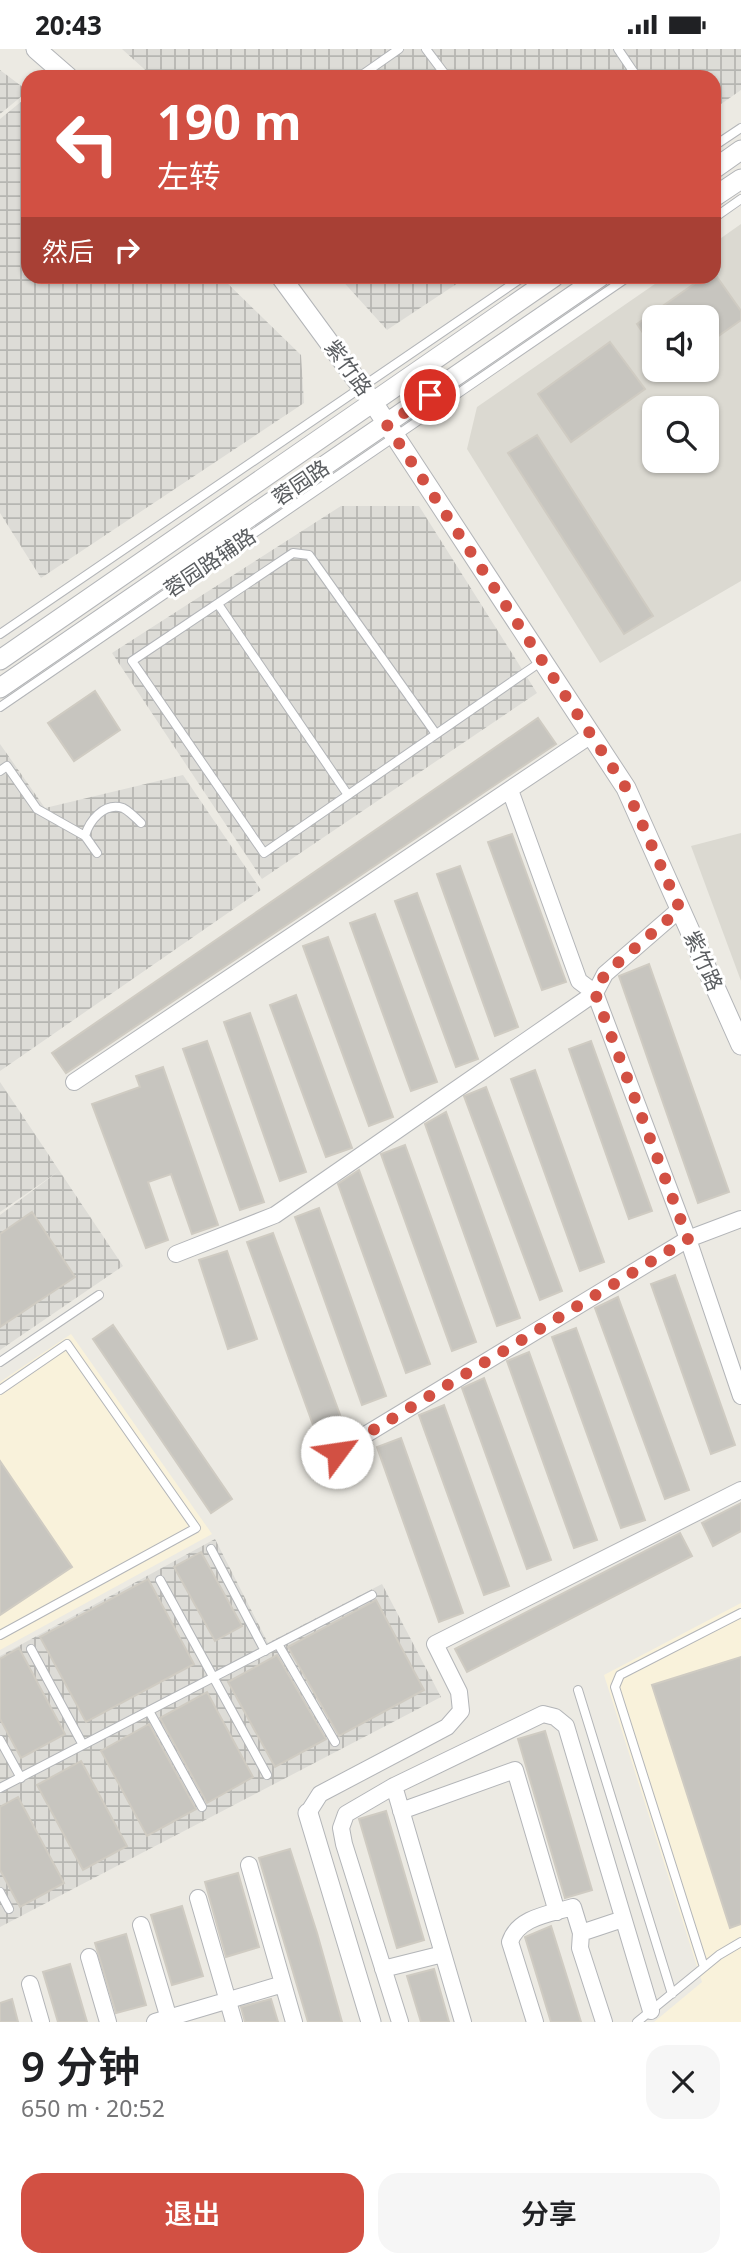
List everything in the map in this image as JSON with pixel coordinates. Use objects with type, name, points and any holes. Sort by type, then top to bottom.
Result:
[{"type":"street","points":[[36,49],[60,70]]},
{"type":"street","points":[[721,164],[741,151]]},
{"type":"street","points":[[721,192],[741,179]]},
{"type":"street","name":"紫竹路","points":[[286,284],[367,394],[626,788],[741,1045]]},
{"type":"street","name":"蓉园路","points":[[0,660],[367,394],[543,284]]},
{"type":"street","name":"蓉园路","points":[[0,688],[391,431],[590,284]]},
{"type":"street","points":[[74,1082],[591,735]]},
{"type":"street","points":[[510,789],[579,981],[595,993],[688,1239],[741,1396]]},
{"type":"street","points":[[176,1254],[275,1215],[595,993],[605,974],[680,909]]},
{"type":"street","points":[[337,1452],[688,1239],[741,1219]]},
{"type":"street","points":[[371,2022],[307,1813],[320,1794],[447,1727],[461,1710],[459,1692],[435,1644],[741,1490]]},
{"type":"street","points":[[400,2022],[341,1828],[346,1814],[356,1805],[543,1714],[555,1717],[566,1726],[651,2011]]},
{"type":"street","points":[[401,1811],[515,1770],[557,1912]]},
{"type":"street","points":[[394,1786],[463,2022]]},
{"type":"street","points":[[249,1865],[294,2022]]},
{"type":"street","points":[[198,1898],[234,2022]]},
{"type":"street","points":[[535,2022],[510,1942],[514,1930],[521,1924],[573,1906],[581,1933],[580,1948],[604,2022]]},
{"type":"street","points":[[581,1933],[623,1919]]},
{"type":"street","points":[[141,1925],[165,2021],[283,1984]]},
{"type":"street","points":[[383,1969],[443,1954]]},
{"type":"street","points":[[89,1957],[108,2022]]},
{"type":"street","points":[[30,1984],[41,2022]]},
{"type":"lane","points":[[369,70],[399,49]]},
{"type":"lane","points":[[426,49],[442,70]]},
{"type":"lane","points":[[618,49],[632,70]]},
{"type":"lane","points":[[721,141],[741,128]]},
{"type":"lane","points":[[721,213],[741,199]]},
{"type":"lane","points":[[0,633],[367,394],[514,284]]},
{"type":"lane","name":"蓉园路辅路","points":[[0,708],[391,431],[617,284]]},
{"type":"lane","points":[[436,734],[309,555],[293,553],[132,661],[264,853],[542,661]]},
{"type":"lane","points":[[218,604],[348,795]]},
{"type":"lane","points":[[0,771],[7,766],[37,809],[85,836],[97,853]]},
{"type":"lane","points":[[85,836],[88,824],[98,814],[113,807],[124,809],[141,823]]},
{"type":"lane","points":[[0,1362],[99,1296]]},
{"type":"lane","points":[[0,1390],[67,1344],[196,1528],[0,1635]]},
{"type":"lane","points":[[211,1549],[265,1651]]},
{"type":"lane","points":[[160,1580],[267,1775]]},
{"type":"lane","points":[[0,1789],[372,1595]]},
{"type":"lane","points":[[704,1967],[615,1687],[620,1675],[741,1613]]},
{"type":"lane","points":[[278,1644],[335,1742]]},
{"type":"lane","points":[[31,1649],[83,1745]]},
{"type":"lane","points":[[578,1690],[672,1994]]},
{"type":"lane","points":[[149,1711],[202,1807]]},
{"type":"lane","points":[[0,1740],[21,1778]]},
{"type":"lane","points":[[0,1892],[9,1909]]},
{"type":"lane","points":[[637,2022],[704,1967],[741,1942]]},
{"type":"shaded area","points":[[122,49],[741,49],[741,90],[721,104],[721,70],[145,70]]},
{"type":"shaded area","points":[[0,70],[21,86],[21,97],[0,114]]},
{"type":"shaded area","points":[[21,102],[21,284],[228,284],[301,355],[304,403],[41,578],[0,513],[0,119]]},
{"type":"shaded area","points":[[741,224],[741,581],[600,663],[467,449],[477,407],[655,284],[721,284],[721,238]]},
{"type":"shaded area","points":[[345,284],[456,284],[387,330]]},
{"type":"shaded area","points":[[341,506],[419,506],[537,693],[262,879],[112,653]]},
{"type":"shaded area","points":[[0,744],[45,808],[183,775],[261,890],[0,1071]]},
{"type":"shaded area","points":[[741,833],[741,981],[691,846]]},
{"type":"shaded area","points":[[0,1082],[123,1266],[0,1350],[0,1215],[59,1171],[0,1212]]},
{"type":"shaded area","points":[[71,1334],[212,1534],[0,1650],[0,1382]]},
{"type":"shaded area","points":[[215,1539],[268,1643],[382,1584],[441,1697],[0,1927],[0,1656]]},
{"type":"shaded area","points":[[741,1603],[741,2022],[654,2022],[702,1982],[604,1675]]},
{"type":"building","points":[[721,283],[741,311],[741,320],[719,336],[719,305],[664,305],[694,284]]},
{"type":"building","points":[[610,342],[645,389],[571,442],[538,394]]},
{"type":"building","points":[[537,435],[653,616],[624,634],[508,453]]},
{"type":"building","points":[[95,691],[120,730],[74,761],[48,723]]},
{"type":"building","points":[[538,718],[556,744],[66,1073],[52,1053]]},
{"type":"building","points":[[512,834],[566,982],[542,990],[488,842]]},
{"type":"building","points":[[460,866],[518,1027],[495,1036],[437,874]]},
{"type":"building","points":[[417,893],[478,1059],[456,1067],[395,901]]},
{"type":"building","points":[[375,914],[437,1082],[411,1091],[350,923]]},
{"type":"building","points":[[328,937],[393,1117],[369,1126],[303,946]]},
{"type":"building","points":[[649,964],[729,1192],[698,1203],[619,976]]},
{"type":"building","points":[[296,995],[352,1148],[326,1157],[270,1005]]},
{"type":"building","points":[[250,1013],[306,1172],[280,1181],[224,1022]]},
{"type":"building","points":[[207,1041],[264,1202],[240,1210],[183,1049]]},
{"type":"building","points":[[591,1041],[652,1211],[629,1219],[569,1049]]},
{"type":"building","points":[[163,1067],[218,1225],[192,1234],[171,1174],[148,1182],[168,1240],[146,1248],[92,1104],[140,1087],[136,1076]]},
{"type":"building","points":[[535,1070],[604,1262],[580,1271],[511,1079]]},
{"type":"building","points":[[486,1087],[562,1291],[540,1300],[464,1096]]},
{"type":"building","points":[[446,1112],[520,1318],[497,1326],[425,1124]]},
{"type":"building","points":[[405,1145],[476,1342],[452,1351],[381,1154]]},
{"type":"building","points":[[359,1170],[430,1364],[406,1373],[338,1184]]},
{"type":"building","points":[[319,1208],[386,1396],[362,1405],[295,1217]]},
{"type":"building","points":[[32,1212],[75,1277],[0,1327],[0,1234]]},
{"type":"building","points":[[273,1233],[343,1423],[316,1433],[247,1242]]},
{"type":"building","points":[[227,1251],[257,1339],[228,1349],[199,1260]]},
{"type":"building","points":[[675,1275],[735,1445],[711,1454],[651,1284]]},
{"type":"building","points":[[618,1297],[689,1490],[665,1499],[595,1308]]},
{"type":"building","points":[[113,1325],[232,1499],[211,1513],[93,1339]]},
{"type":"building","points":[[576,1328],[645,1520],[621,1528],[552,1337]]},
{"type":"building","points":[[529,1352],[597,1540],[574,1548],[507,1361]]},
{"type":"building","points":[[484,1378],[551,1560],[527,1569],[462,1388]]},
{"type":"building","points":[[444,1405],[509,1586],[484,1595],[419,1415]]},
{"type":"building","points":[[401,1438],[463,1613],[439,1622],[377,1447]]},
{"type":"building","points":[[0,1461],[72,1567],[0,1615]]},
{"type":"building","points":[[741,1503],[741,1531],[713,1546],[702,1523]]},
{"type":"building","points":[[680,1533],[692,1556],[467,1672],[455,1649]]},
{"type":"building","points":[[201,1552],[242,1626],[215,1641],[174,1567]]},
{"type":"building","points":[[148,1579],[194,1664],[86,1722],[40,1637]]},
{"type":"building","points":[[376,1600],[424,1690],[339,1736],[288,1647]]},
{"type":"building","points":[[19,1648],[65,1734],[21,1758],[0,1719],[0,1659]]},
{"type":"building","points":[[277,1655],[326,1739],[275,1767],[228,1682]]},
{"type":"building","points":[[741,1657],[741,1924],[730,1928],[652,1685]]},
{"type":"building","points":[[207,1692],[253,1777],[207,1803],[160,1718]]},
{"type":"building","points":[[149,1724],[196,1809],[147,1836],[101,1751]]},
{"type":"building","points":[[545,1731],[592,1890],[565,1898],[518,1739]]},
{"type":"building","points":[[81,1761],[127,1846],[83,1870],[37,1785]]},
{"type":"building","points":[[18,1797],[64,1883],[20,1907],[0,1870],[0,1807]]},
{"type":"building","points":[[386,1811],[424,1940],[397,1948],[359,1819]]},
{"type":"building","points":[[290,1849],[342,2022],[308,2022],[259,1858]]},
{"type":"building","points":[[238,1873],[259,1947],[226,1957],[205,1882]]},
{"type":"building","points":[[182,1906],[203,1976],[172,1985],[151,1915]]},
{"type":"building","points":[[551,1926],[581,2022],[551,2022],[525,1937]]},
{"type":"building","points":[[126,1934],[146,2005],[116,2013],[95,1943]]},
{"type":"building","points":[[70,1964],[87,2022],[58,2022],[43,1972]]},
{"type":"building","points":[[434,1969],[449,2022],[421,2022],[407,1976]]},
{"type":"building","points":[[12,1999],[18,2022],[0,2022],[0,2003]]},
{"type":"building","points":[[271,1999],[278,2022],[245,2022],[241,2007]]},
{"type":"route","points":[[337,1452],[688,1239],[595,993],[605,974],[680,909],[626,788],[387,425],[430,395]]}]
